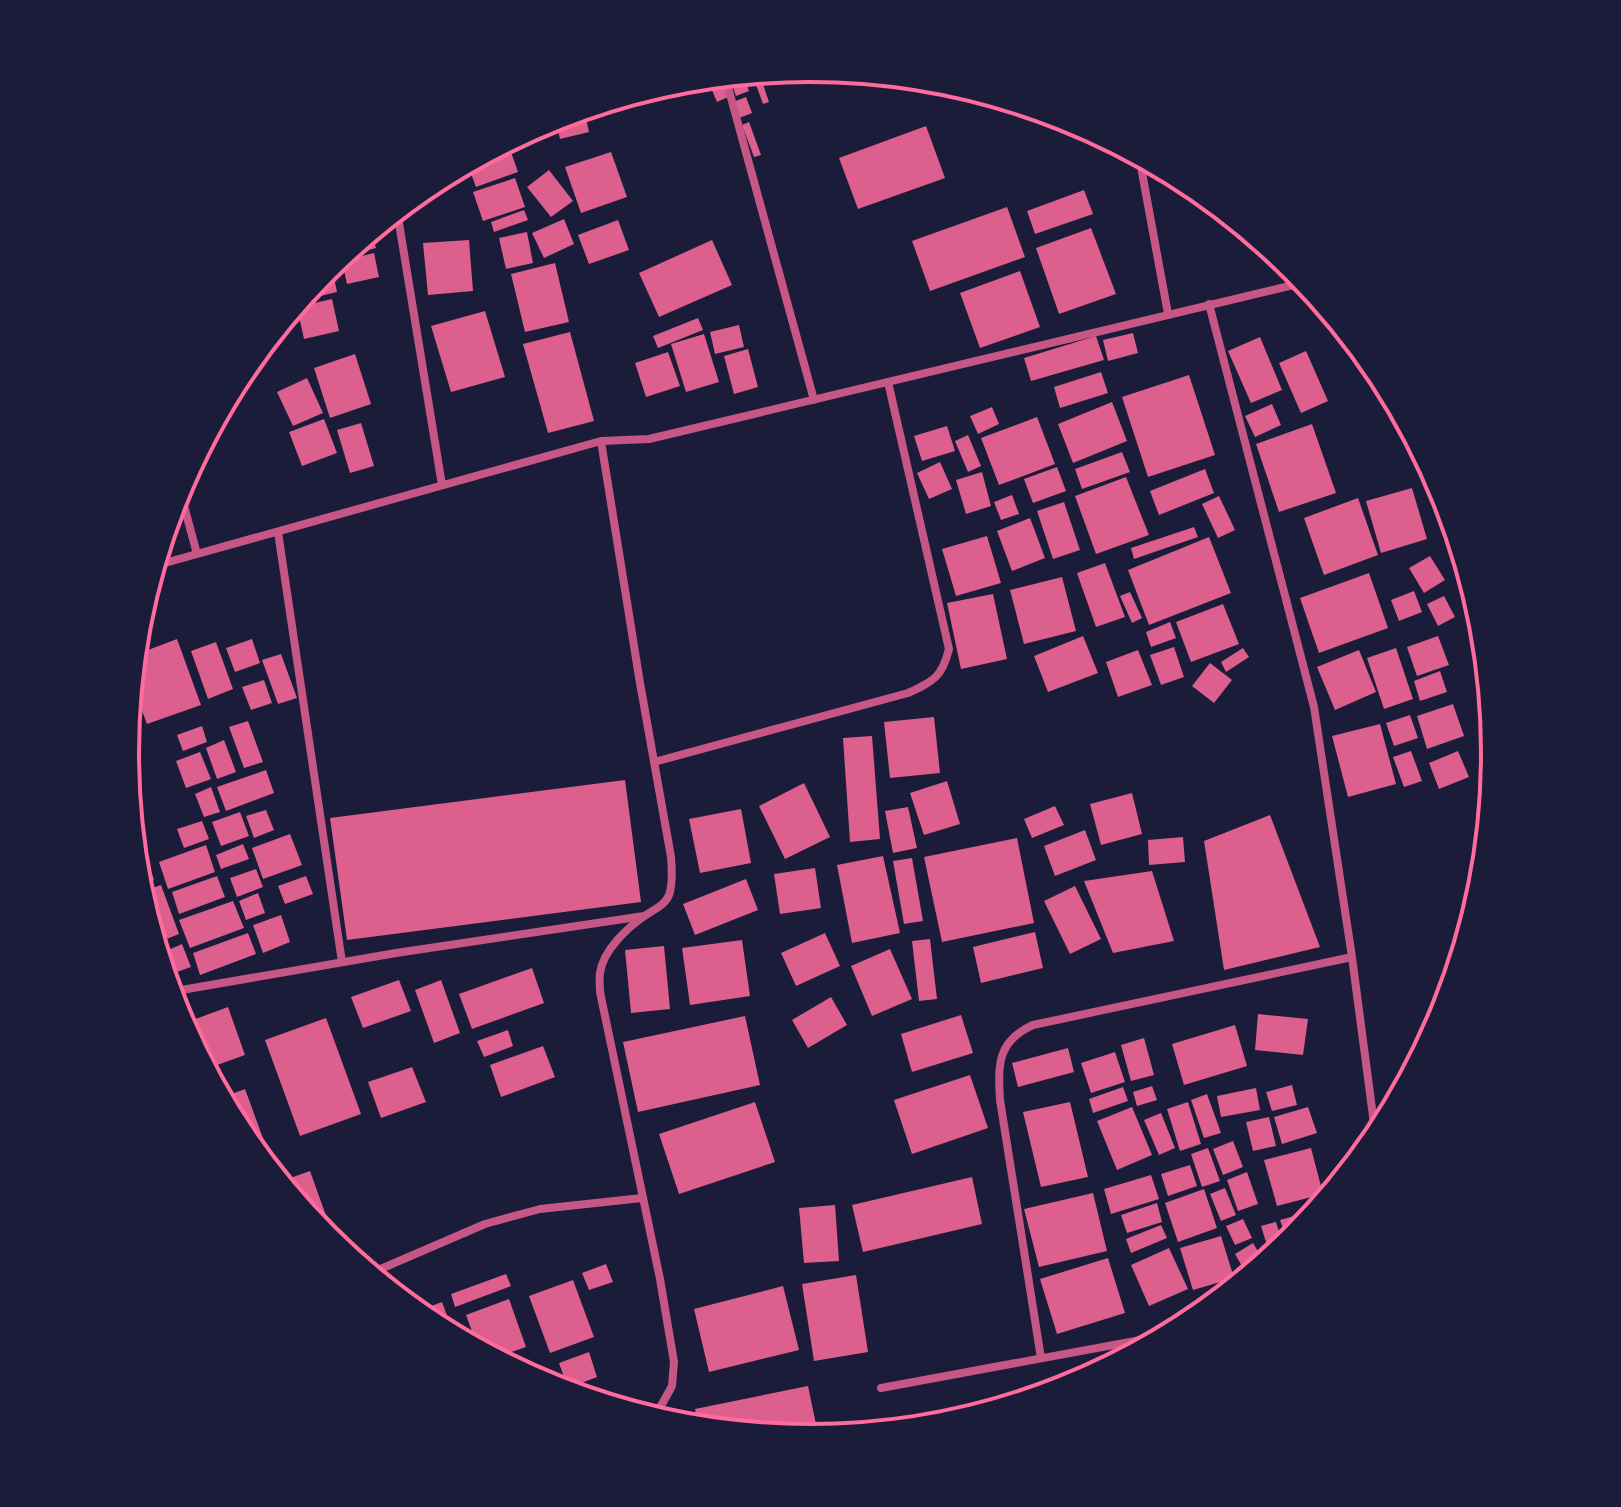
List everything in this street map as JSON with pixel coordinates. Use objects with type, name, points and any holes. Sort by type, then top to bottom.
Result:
[{"type":"street","points":[[728,87],[814,400]]},
{"type":"street","points":[[1141,170],[1168,314]]},
{"type":"street","points":[[399,223],[442,485]]},
{"type":"street","points":[[167,562],[601,441],[649,439],[1291,285]]},
{"type":"street","points":[[1209,304],[1314,707],[1373,1120]]},
{"type":"street","points":[[654,762],[908,693],[930,683],[944,668],[949,649],[888,382]]},
{"type":"street","points":[[601,441],[671,857],[669,896],[661,906],[622,935],[607,954],[600,972],[600,992],[660,1279],[674,1362],[672,1386],[659,1407]]},
{"type":"street","points":[[185,510],[197,554]]},
{"type":"street","points":[[278,532],[342,962]]},
{"type":"street","points":[[183,990],[645,916]]},
{"type":"street","points":[[1041,1358],[1000,1100],[998,1072],[1004,1048],[1018,1032],[1033,1025],[1352,957]]},
{"type":"street","points":[[381,1269],[485,1224],[540,1209],[642,1198]]},
{"type":"street","points":[[881,1388],[1135,1341]]},
{"type":"building","points":[[763,83],[769,102],[763,104],[756,84]]},
{"type":"building","points":[[747,85],[749,91],[736,96],[733,87]]},
{"type":"building","points":[[724,88],[728,97],[717,102],[712,90]]},
{"type":"building","points":[[746,97],[752,113],[739,118],[733,102]]},
{"type":"building","points":[[587,121],[589,132],[560,139],[558,131]]},
{"type":"building","points":[[749,122],[761,155],[754,157],[742,125]]},
{"type":"building","points":[[926,126],[945,178],[858,209],[839,158]]},
{"type":"building","points":[[611,152],[627,197],[581,213],[565,167]]},
{"type":"building","points":[[511,153],[518,172],[476,187],[471,174]]},
{"type":"building","points":[[549,170],[573,201],[551,217],[527,187]]},
{"type":"building","points":[[515,178],[525,207],[483,221],[473,192]]},
{"type":"building","points":[[1084,190],[1093,214],[1035,234],[1027,211]]},
{"type":"building","points":[[1007,207],[1025,257],[930,291],[912,241]]},
{"type":"building","points":[[524,210],[528,220],[494,232],[491,222]]},
{"type":"building","points":[[564,219],[574,244],[544,258],[532,233]]},
{"type":"building","points":[[618,220],[629,250],[589,264],[578,235]]},
{"type":"building","points":[[1091,228],[1116,294],[1059,314],[1036,248]]},
{"type":"building","points":[[527,232],[533,263],[506,269],[499,238]]},
{"type":"building","points":[[469,240],[473,291],[428,295],[423,243]]},
{"type":"building","points":[[712,240],[732,285],[659,317],[639,273]]},
{"type":"building","points":[[374,253],[379,277],[347,284],[344,271],[360,256]]},
{"type":"building","points":[[555,263],[569,322],[525,332],[511,274]]},
{"type":"building","points":[[1020,271],[1040,327],[980,348],[960,293]]},
{"type":"building","points":[[335,282],[337,292],[320,296]]},
{"type":"building","points":[[332,299],[339,331],[304,339],[300,319],[313,303]]},
{"type":"building","points":[[485,311],[505,377],[451,392],[431,326]]},
{"type":"building","points":[[698,318],[703,330],[658,348],[653,336]]},
{"type":"building","points":[[739,325],[744,347],[715,354],[710,332]]},
{"type":"building","points":[[570,332],[594,421],[548,433],[523,344]]},
{"type":"building","points":[[1133,333],[1138,353],[1108,361],[1103,340]]},
{"type":"building","points":[[704,334],[719,382],[686,392],[671,344]]},
{"type":"building","points":[[1096,336],[1104,360],[1031,381],[1024,358]]},
{"type":"building","points":[[1260,337],[1282,390],[1251,403],[1228,351]]},
{"type":"building","points":[[748,349],[758,387],[734,394],[724,356]]},
{"type":"building","points":[[1306,351],[1328,401],[1301,413],[1279,363]]},
{"type":"building","points":[[668,352],[680,386],[646,397],[635,363]]},
{"type":"building","points":[[355,354],[371,404],[330,418],[314,368]]},
{"type":"building","points":[[1101,372],[1108,393],[1060,408],[1054,387]]},
{"type":"building","points":[[1189,375],[1215,455],[1148,477],[1122,397]]},
{"type":"building","points":[[307,378],[323,413],[293,426],[277,392]]},
{"type":"building","points":[[1112,402],[1127,441],[1073,463],[1058,424]]},
{"type":"building","points":[[1272,404],[1281,425],[1255,437],[1245,416]]},
{"type":"building","points":[[992,407],[999,424],[978,434],[970,416]]},
{"type":"building","points":[[1037,417],[1055,464],[999,485],[981,438]]},
{"type":"building","points":[[324,419],[337,453],[302,466],[289,432]]},
{"type":"building","points":[[361,423],[374,466],[350,473],[337,430]]},
{"type":"building","points":[[1312,424],[1336,493],[1279,512],[1256,444]]},
{"type":"building","points":[[947,426],[955,451],[922,461],[914,436]]},
{"type":"building","points":[[968,435],[981,466],[968,472],[955,441]]},
{"type":"building","points":[[1122,452],[1130,472],[1082,489],[1075,469]]},
{"type":"building","points":[[940,462],[952,489],[929,499],[917,473]]},
{"type":"building","points":[[1057,467],[1066,491],[1033,503],[1024,479]]},
{"type":"building","points":[[1205,469],[1214,493],[1159,515],[1150,491]]},
{"type":"building","points":[[982,472],[991,506],[966,514],[956,480]]},
{"type":"building","points":[[1126,477],[1149,535],[1096,554],[1075,496]]},
{"type":"building","points":[[1412,488],[1427,539],[1381,553],[1366,501]]},
{"type":"building","points":[[1012,495],[1019,514],[1001,520],[994,502]]},
{"type":"building","points":[[1219,496],[1235,530],[1218,538],[1202,504]]},
{"type":"building","points":[[1358,498],[1378,555],[1324,575],[1304,518]]},
{"type":"building","points":[[1064,502],[1080,550],[1053,559],[1037,511]]},
{"type":"building","points":[[1030,518],[1045,558],[1012,571],[997,531]]},
{"type":"building","points":[[1194,527],[1198,537],[1134,559],[1131,548]]},
{"type":"building","points":[[987,536],[1001,583],[956,596],[942,549]]},
{"type":"building","points":[[1209,537],[1231,593],[1149,625],[1128,570]]},
{"type":"building","points":[[1430,556],[1445,580],[1424,593],[1409,568]]},
{"type":"building","points":[[1105,563],[1125,617],[1096,627],[1077,573]]},
{"type":"building","points":[[1369,573],[1388,628],[1319,653],[1300,598]]},
{"type":"building","points":[[1062,577],[1076,631],[1024,644],[1010,590]]},
{"type":"building","points":[[1414,591],[1422,612],[1399,621],[1391,600]]},
{"type":"building","points":[[1130,592],[1142,618],[1132,623],[1120,596]]},
{"type":"building","points":[[993,594],[1007,659],[961,669],[947,603]]},
{"type":"building","points":[[1444,596],[1455,617],[1438,626],[1427,604]]},
{"type":"building","points":[[1223,604],[1239,644],[1191,662],[1176,622]]},
{"type":"building","points":[[1170,622],[1176,638],[1151,647],[1146,632]]},
{"type":"building","points":[[1083,636],[1098,673],[1048,692],[1034,656]]},
{"type":"building","points":[[1438,636],[1449,665],[1417,676],[1407,647]]},
{"type":"building","points":[[177,639],[201,705],[147,724],[140,706],[148,650]]},
{"type":"building","points":[[252,639],[260,663],[235,672],[226,648]]},
{"type":"building","points":[[216,642],[233,689],[208,699],[191,651]]},
{"type":"building","points":[[1174,647],[1184,677],[1161,685],[1150,655]]},
{"type":"building","points":[[1243,648],[1249,657],[1226,672],[1221,662]]},
{"type":"building","points":[[1396,648],[1413,699],[1384,709],[1367,658]]},
{"type":"building","points":[[1138,650],[1152,685],[1118,697],[1106,662]]},
{"type":"building","points":[[1359,650],[1376,692],[1335,710],[1317,667]]},
{"type":"building","points":[[281,654],[297,698],[278,704],[262,660]]},
{"type":"building","points":[[1210,663],[1232,680],[1214,703],[1192,686]]},
{"type":"building","points":[[1440,671],[1447,692],[1420,701],[1414,681]]},
{"type":"building","points":[[264,680],[272,703],[251,710],[242,687]]},
{"type":"building","points":[[1453,704],[1464,736],[1427,749],[1417,716]]},
{"type":"building","points":[[1410,715],[1418,738],[1394,746],[1386,723]]},
{"type":"building","points":[[934,717],[940,773],[890,778],[884,722]]},
{"type":"building","points":[[248,721],[263,762],[244,768],[229,727]]},
{"type":"building","points":[[1380,724],[1396,784],[1348,797],[1332,736]]},
{"type":"building","points":[[202,726],[207,742],[183,751],[177,735]]},
{"type":"building","points":[[872,736],[880,839],[850,842],[843,738]]},
{"type":"building","points":[[224,740],[236,772],[217,779],[206,748]]},
{"type":"building","points":[[1411,751],[1422,781],[1404,787],[1393,757]]},
{"type":"building","points":[[1458,751],[1469,777],[1439,789],[1429,763]]},
{"type":"building","points":[[200,752],[211,779],[186,788],[176,761]]},
{"type":"building","points":[[266,770],[274,793],[226,811],[217,787]]},
{"type":"building","points":[[625,780],[641,902],[347,940],[330,818]]},
{"type":"building","points":[[947,781],[960,824],[924,835],[910,793]]},
{"type":"building","points":[[804,783],[830,837],[785,859],[759,806]]},
{"type":"building","points":[[211,787],[220,812],[204,817],[195,794]]},
{"type":"building","points":[[1132,793],[1142,834],[1101,845],[1090,804]]},
{"type":"building","points":[[1055,806],[1064,825],[1032,838],[1024,819]]},
{"type":"building","points":[[908,807],[917,848],[893,853],[885,811]]},
{"type":"building","points":[[741,809],[751,863],[700,873],[689,819]]},
{"type":"building","points":[[266,810],[274,830],[254,838],[246,816]]},
{"type":"building","points":[[240,812],[249,836],[221,846],[212,822]]},
{"type":"building","points":[[1270,815],[1320,947],[1224,970],[1204,841]]},
{"type":"building","points":[[202,821],[209,839],[184,848],[177,829]]},
{"type":"building","points":[[1085,830],[1096,860],[1055,876],[1044,846]]},
{"type":"building","points":[[290,834],[302,865],[263,879],[252,848]]},
{"type":"building","points":[[1183,837],[1185,862],[1149,865],[1148,840]]},
{"type":"building","points":[[1017,838],[1034,923],[942,942],[924,857]]},
{"type":"building","points":[[243,844],[249,859],[221,869],[216,855]]},
{"type":"building","points":[[206,845],[215,872],[168,889],[159,862]]},
{"type":"building","points":[[883,856],[900,933],[852,943],[837,865]]},
{"type":"building","points":[[912,858],[923,921],[904,924],[893,861]]},
{"type":"building","points":[[815,868],[821,908],[780,914],[774,874]]},
{"type":"building","points":[[256,869],[263,887],[237,897],[230,878]]},
{"type":"building","points":[[1152,871],[1174,941],[1113,953],[1084,881]]},
{"type":"building","points":[[217,876],[225,897],[179,914],[172,892]]},
{"type":"building","points":[[306,876],[313,894],[285,904],[278,886]]},
{"type":"building","points":[[746,879],[758,910],[695,935],[683,904]]},
{"type":"building","points":[[161,885],[179,934],[166,939],[153,888]]},
{"type":"building","points":[[1075,886],[1101,939],[1070,954],[1044,901]]},
{"type":"building","points":[[258,893],[265,913],[246,920],[239,901]]},
{"type":"building","points":[[233,901],[244,928],[190,948],[179,920]]},
{"type":"building","points":[[281,915],[290,942],[263,953],[253,925]]},
{"type":"building","points":[[1035,932],[1043,968],[981,983],[973,947]]},
{"type":"building","points":[[248,933],[256,954],[200,975],[193,953]]},
{"type":"building","points":[[825,933],[840,966],[796,986],[781,953]]},
{"type":"building","points":[[930,939],[937,999],[919,1001],[912,941]]},
{"type":"building","points":[[742,940],[750,996],[690,1005],[682,948]]},
{"type":"building","points":[[182,944],[191,967],[176,972],[169,950]]},
{"type":"building","points":[[664,946],[670,1009],[631,1013],[625,950]]},
{"type":"building","points":[[890,949],[912,999],[872,1016],[851,966]]},
{"type":"building","points":[[532,968],[544,1003],[472,1029],[459,994]]},
{"type":"building","points":[[399,980],[411,1011],[363,1028],[351,997]]},
{"type":"building","points":[[441,980],[460,1033],[434,1043],[415,990]]},
{"type":"building","points":[[831,997],[847,1025],[808,1048],[792,1020]]},
{"type":"building","points":[[228,1007],[245,1055],[216,1065],[194,1019]]},
{"type":"building","points":[[1258,1014],[1308,1019],[1303,1055],[1255,1050]]},
{"type":"building","points":[[961,1015],[973,1053],[912,1072],[901,1034]]},
{"type":"building","points":[[745,1016],[760,1085],[638,1112],[623,1042]]},
{"type":"building","points":[[326,1018],[361,1114],[300,1136],[265,1040]]},
{"type":"building","points":[[1235,1025],[1247,1066],[1184,1085],[1172,1044]]},
{"type":"building","points":[[508,1030],[513,1046],[484,1057],[477,1041]]},
{"type":"building","points":[[1144,1038],[1154,1075],[1131,1081],[1121,1045]]},
{"type":"building","points":[[543,1046],[555,1077],[501,1097],[490,1065]]},
{"type":"building","points":[[1068,1048],[1074,1072],[1018,1087],[1012,1063]]},
{"type":"building","points":[[1115,1052],[1125,1082],[1091,1093],[1081,1063]]},
{"type":"building","points":[[412,1067],[426,1102],[381,1118],[368,1082]]},
{"type":"building","points":[[970,1075],[988,1128],[912,1154],[894,1100]]},
{"type":"building","points":[[1292,1085],[1297,1105],[1272,1111],[1266,1092]]},
{"type":"building","points":[[1152,1086],[1157,1100],[1137,1106],[1133,1092]]},
{"type":"building","points":[[1123,1087],[1128,1101],[1093,1113],[1089,1099]]},
{"type":"building","points":[[1256,1088],[1260,1110],[1221,1117],[1217,1096]]},
{"type":"building","points":[[245,1089],[264,1141],[252,1127],[232,1094]]},
{"type":"building","points":[[1207,1094],[1221,1133],[1204,1138],[1191,1100]]},
{"type":"building","points":[[755,1102],[775,1162],[679,1194],[659,1134]]},
{"type":"building","points":[[1070,1102],[1088,1177],[1041,1187],[1023,1112]]},
{"type":"building","points":[[1188,1102],[1201,1144],[1180,1151],[1167,1109]]},
{"type":"building","points":[[1132,1107],[1152,1155],[1117,1170],[1097,1121]]},
{"type":"building","points":[[1308,1107],[1317,1133],[1282,1144],[1274,1117]]},
{"type":"building","points":[[1161,1113],[1175,1148],[1159,1155],[1144,1120]]},
{"type":"building","points":[[1269,1117],[1276,1146],[1253,1151],[1246,1122]]},
{"type":"building","points":[[1233,1141],[1243,1167],[1223,1175],[1213,1149]]},
{"type":"building","points":[[1208,1148],[1220,1181],[1202,1187],[1191,1154]]},
{"type":"building","points":[[1311,1148],[1321,1188],[1315,1196],[1277,1206],[1264,1160]]},
{"type":"building","points":[[1190,1165],[1197,1186],[1168,1196],[1161,1174]]},
{"type":"building","points":[[310,1171],[327,1218],[306,1196],[291,1178]]},
{"type":"building","points":[[1247,1172],[1258,1204],[1238,1211],[1227,1180]]},
{"type":"building","points":[[1151,1175],[1159,1199],[1111,1214],[1104,1189]]},
{"type":"building","points":[[972,1177],[982,1224],[863,1252],[852,1205]]},
{"type":"building","points":[[1225,1188],[1236,1215],[1221,1221],[1210,1194]]},
{"type":"building","points":[[1204,1189],[1217,1228],[1178,1242],[1165,1203]]},
{"type":"building","points":[[1093,1193],[1107,1251],[1039,1267],[1024,1209]]},
{"type":"building","points":[[1157,1203],[1162,1222],[1127,1233],[1121,1215]]},
{"type":"building","points":[[835,1205],[839,1261],[804,1263],[799,1208]]},
{"type":"building","points":[[1297,1215],[1283,1230],[1280,1220]]},
{"type":"building","points":[[1243,1219],[1252,1238],[1235,1245],[1226,1226]]},
{"type":"building","points":[[1276,1222],[1279,1233],[1267,1245],[1261,1226]]},
{"type":"building","points":[[1161,1225],[1167,1238],[1131,1253],[1126,1239]]},
{"type":"building","points":[[1221,1236],[1233,1275],[1226,1280],[1193,1290],[1180,1248]]},
{"type":"building","points":[[1253,1243],[1259,1253],[1242,1267],[1235,1254]]},
{"type":"building","points":[[1169,1248],[1188,1289],[1149,1306],[1131,1265]]},
{"type":"building","points":[[1108,1258],[1125,1313],[1057,1334],[1040,1279]]},
{"type":"building","points":[[606,1264],[613,1282],[589,1290],[582,1273]]},
{"type":"building","points":[[506,1274],[511,1286],[455,1307],[451,1294]]},
{"type":"building","points":[[856,1275],[868,1352],[814,1361],[802,1284]]},
{"type":"building","points":[[573,1280],[594,1337],[550,1353],[529,1296]]},
{"type":"building","points":[[783,1286],[799,1350],[709,1372],[694,1309]]},
{"type":"building","points":[[509,1299],[526,1347],[508,1353],[473,1334],[466,1315]]},
{"type":"building","points":[[442,1302],[448,1319],[437,1312],[430,1307]]},
{"type":"building","points":[[589,1352],[597,1377],[580,1383],[564,1378],[559,1363]]},
{"type":"building","points":[[808,1386],[816,1425],[723,1419],[696,1415],[695,1409]]}]
